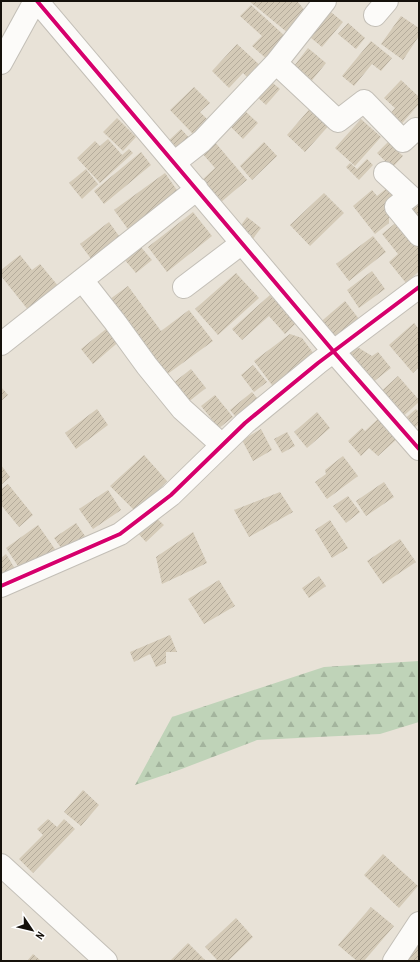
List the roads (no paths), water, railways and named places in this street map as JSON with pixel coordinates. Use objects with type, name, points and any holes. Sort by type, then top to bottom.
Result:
[{"type":"street","points":[[1,63],[36,1],[334,352],[419,449]]},
{"type":"street","points":[[174,163],[202,141],[276,63],[325,1]]},
{"type":"street","points":[[276,63],[338,121],[364,101],[403,141],[416,129],[419,131]]},
{"type":"street","points":[[385,172],[410,196],[396,207],[419,235]]},
{"type":"street","points":[[1,344],[197,190]]},
{"type":"street","points":[[184,288],[242,243]]},
{"type":"street","points":[[82,280],[147,366],[182,409],[222,445]]},
{"type":"street","points":[[1,586],[120,534],[172,495],[245,423],[318,363],[419,287]]},
{"type":"street","points":[[1,865],[106,961]]},
{"type":"street","points":[[394,961],[419,923]]}]
